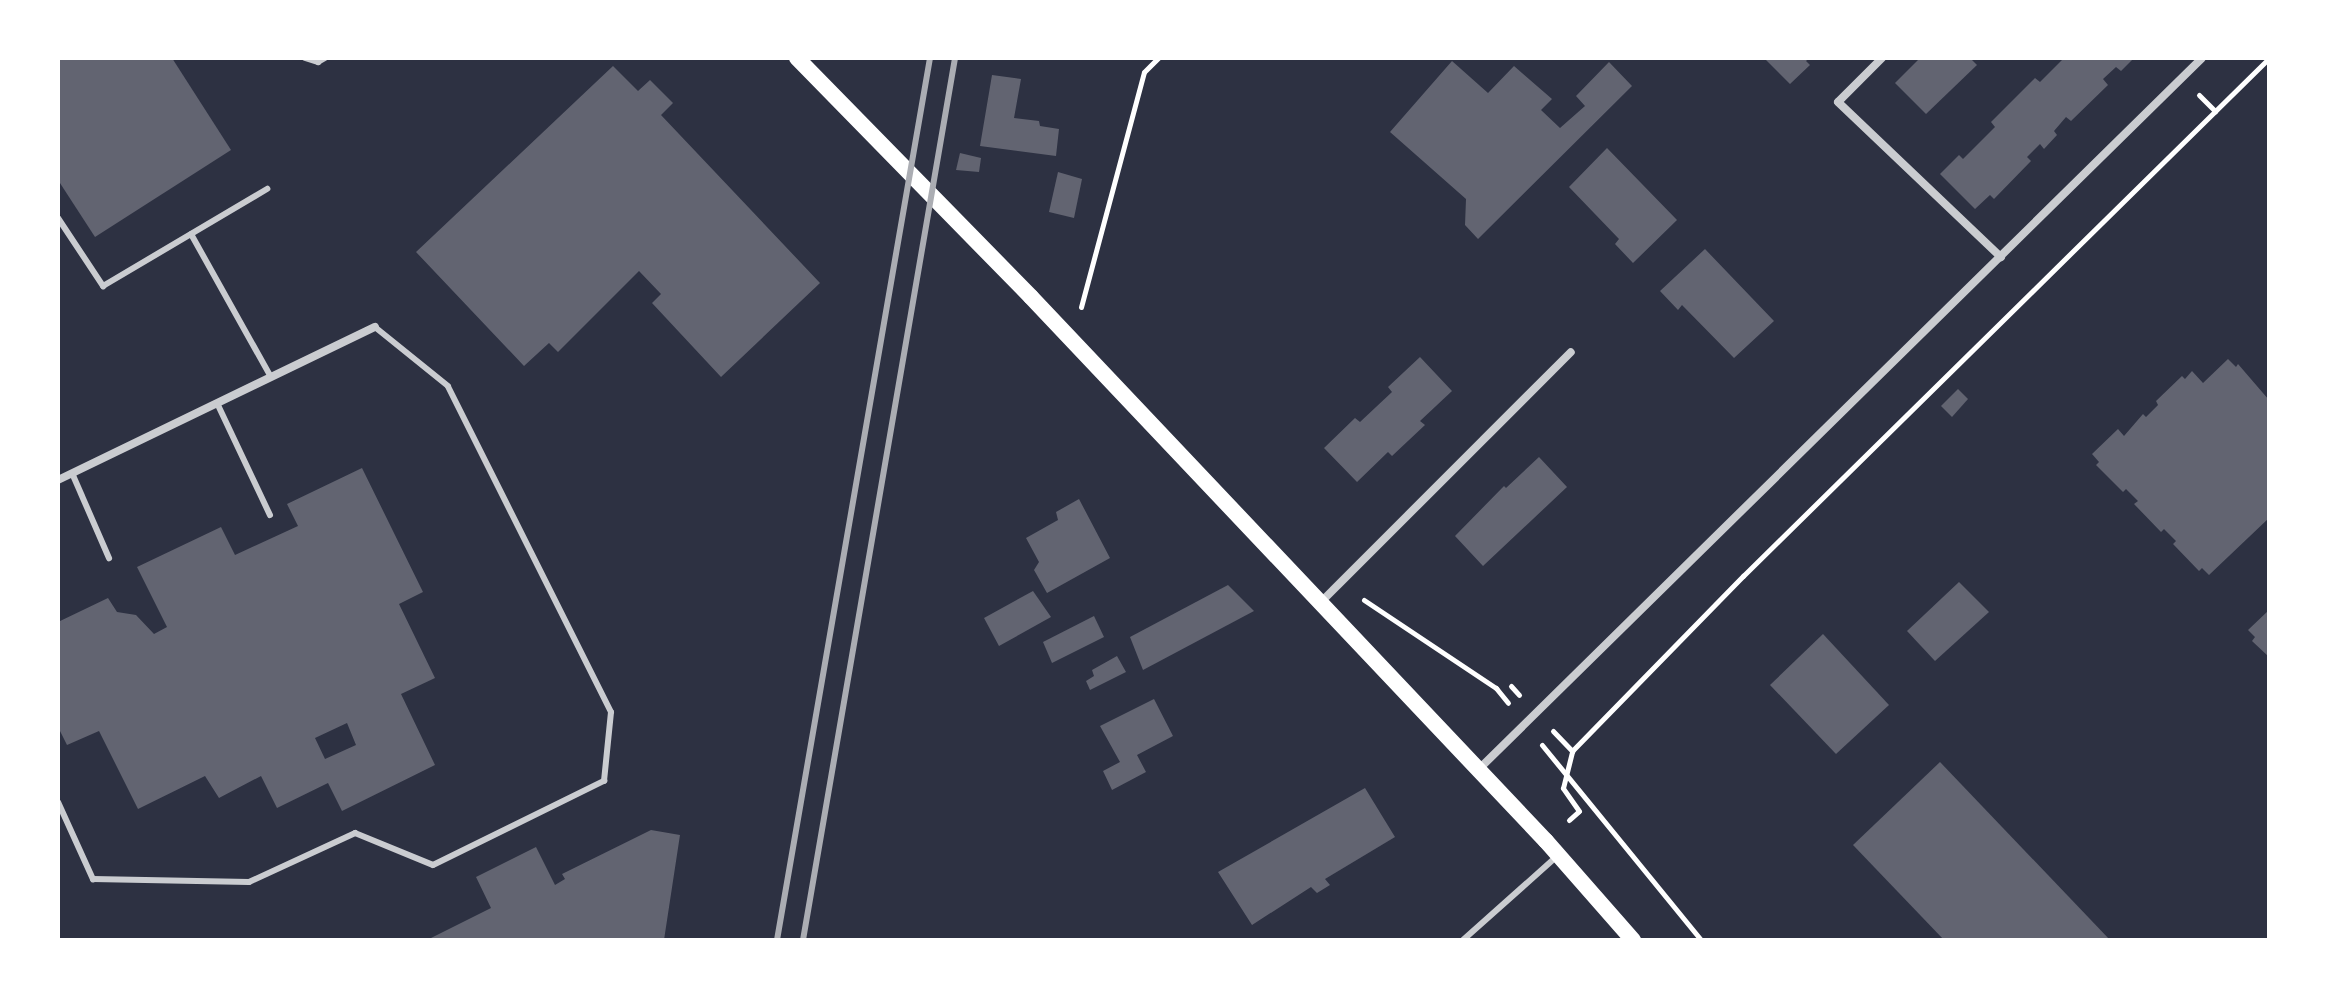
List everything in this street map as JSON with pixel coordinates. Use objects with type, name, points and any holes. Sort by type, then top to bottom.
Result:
[{"type":"main road","points":[[797,58],[1031,297],[1318,605],[1546,841],[1633,940]]},
{"type":"street","points":[[1882,58],[1838,102],[2001,257]]},
{"type":"street","points":[[1478,770],[2202,58]]},
{"type":"street","points":[[58,480],[375,327]]},
{"type":"street","points":[[1318,605],[1571,352]]},
{"type":"lane","points":[[305,58],[318,62],[325,58]]},
{"type":"lane","points":[[58,218],[103,286],[267,189]]},
{"type":"lane","points":[[191,234],[271,377]]},
{"type":"lane","points":[[58,802],[93,879],[249,882],[355,833],[433,865],[604,781],[611,712],[448,386],[375,327]]},
{"type":"lane","points":[[217,403],[270,515]]},
{"type":"lane","points":[[72,473],[109,558]]},
{"type":"lane","points":[[1463,940],[1558,855]]},
{"type":"path","points":[[1070,340],[1095,263],[1144,72],[1158,58]]},
{"type":"path","points":[[1546,841],[1579,811],[1563,788],[1572,751],[1698,621],[2269,58]]},
{"type":"building","points":[[58,58],[172,58],[231,150],[95,237],[58,180]]},
{"type":"building","points":[[1764,58],[1809,58],[1806,61],[1810,65],[1790,84]]},
{"type":"building","points":[[1920,58],[1970,58],[1977,65],[1926,114],[1895,83]]},
{"type":"building","points":[[2064,58],[2134,58],[2121,71],[2116,67],[2103,79],[2108,85],[2071,121],[2066,117],[2054,131],[2057,135],[2044,149],[2040,144],[2027,157],[2031,161],[1994,199],[1990,195],[1975,209],[1940,174],[1959,155],[1963,159],[1995,127],[1991,122],[2035,78],[2040,82]]},
{"type":"building","points":[[1452,61],[1488,93],[1514,66],[1552,99],[1541,110],[1560,128],[1585,106],[1576,96],[1609,62],[1632,86],[1478,239],[1465,225],[1466,199],[1390,132]]},
{"type":"building","points":[[613,66],[638,91],[650,80],[673,103],[661,115],[820,283],[721,377],[652,303],[661,294],[639,271],[558,352],[549,343],[524,366],[416,252]]},
{"type":"building","points":[[992,75],[1021,79],[1014,118],[1039,121],[1040,126],[1059,129],[1056,156],[980,146]]},
{"type":"building","points":[[1607,148],[1677,220],[1633,263],[1615,244],[1619,239],[1569,187]]},
{"type":"building","points":[[960,153],[981,158],[979,172],[956,170]]},
{"type":"building","points":[[1058,172],[1082,179],[1074,218],[1049,212]]},
{"type":"building","points":[[1705,249],[1774,321],[1734,358],[1682,305],[1678,310],[1660,291]]},
{"type":"building","points":[[1420,357],[1452,391],[1420,421],[1425,425],[1392,456],[1388,452],[1357,482],[1324,448],[1355,418],[1360,422],[1392,392],[1388,387]]},
{"type":"building","points":[[2228,359],[2236,367],[2238,364],[2269,400],[2269,518],[2209,575],[2202,568],[2199,571],[2173,544],[2176,541],[2164,529],[2161,532],[2134,504],[2138,501],[2126,489],[2123,492],[2096,465],[2099,462],[2092,454],[2118,429],[2124,436],[2143,414],[2146,417],[2158,405],[2156,401],[2182,376],[2185,379],[2192,371],[2203,383]]},
{"type":"building","points":[[1958,389],[1968,399],[1952,417],[1941,406]]},
{"type":"building","points":[[1539,457],[1567,487],[1483,566],[1455,536],[1504,486],[1506,488]]},
{"type":"building","points":[[362,468],[423,592],[399,604],[435,678],[401,694],[435,765],[342,811],[328,783],[277,808],[261,776],[219,798],[205,776],[138,809],[99,731],[67,745],[58,727],[58,622],[108,598],[117,612],[136,615],[154,634],[167,627],[137,567],[221,527],[235,555],[298,526],[287,504]],"holes":[[[347,723],[356,745],[325,759],[315,738]]]},
{"type":"building","points":[[1079,499],[1110,558],[1047,593],[1034,570],[1039,562],[1026,538],[1058,520],[1056,512]]},
{"type":"building","points":[[1959,582],[1989,612],[1935,661],[1907,631]]},
{"type":"building","points":[[1228,585],[1254,611],[1143,670],[1130,637]]},
{"type":"building","points":[[1033,591],[1051,617],[999,646],[984,618]]},
{"type":"building","points":[[2269,610],[2269,657],[2252,641],[2255,637],[2248,630]]},
{"type":"building","points":[[1094,616],[1104,637],[1052,663],[1043,642]]},
{"type":"building","points":[[1823,634],[1889,705],[1836,754],[1770,685]]},
{"type":"building","points":[[1117,656],[1126,672],[1090,690],[1086,681],[1094,676],[1092,670]]},
{"type":"building","points":[[1154,699],[1173,736],[1137,755],[1146,772],[1112,790],[1103,771],[1120,762],[1100,726]]},
{"type":"building","points":[[1940,762],[2110,940],[1944,940],[1853,845]]},
{"type":"building","points":[[1365,788],[1395,837],[1325,879],[1330,885],[1317,893],[1311,887],[1252,925],[1218,872]]},
{"type":"building","points":[[651,830],[680,835],[664,940],[427,940],[491,908],[476,877],[536,847],[555,885],[565,879],[562,874]]},
{"type":"railway","points":[[777,940],[930,58]]},
{"type":"railway","points":[[803,940],[955,58]]}]
